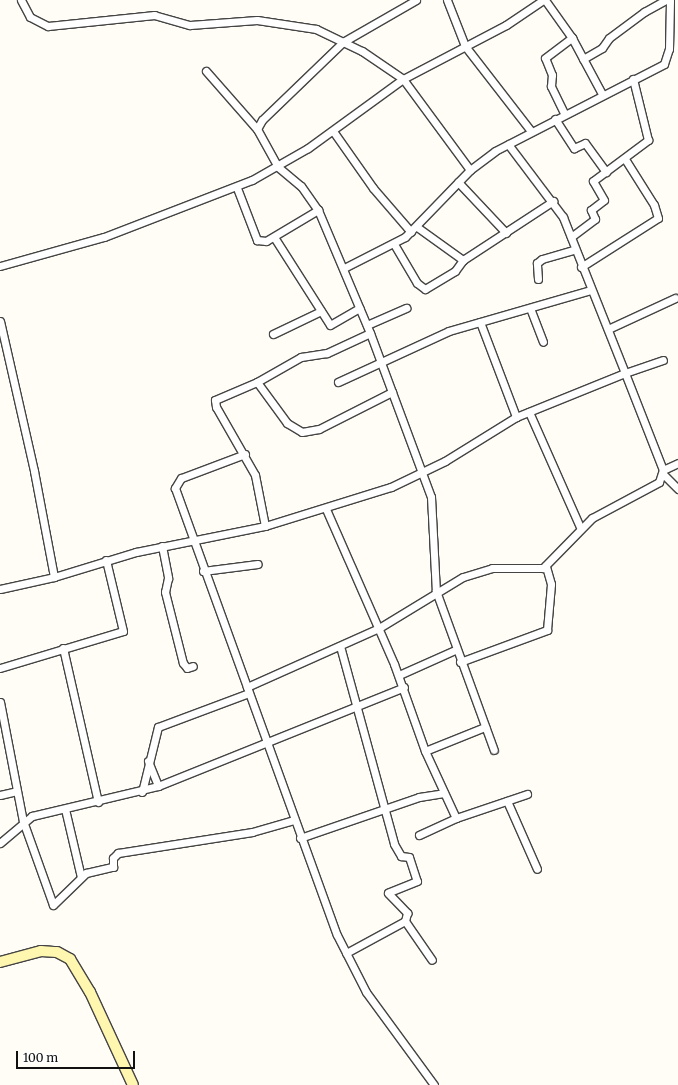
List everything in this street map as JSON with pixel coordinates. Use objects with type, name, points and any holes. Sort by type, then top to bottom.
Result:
[{"type":"main road","points":[[0,962],[41,951],[57,952],[70,959],[90,992],[132,1085]]},
{"type":"street","points":[[21,0],[30,17],[48,26],[154,15],[190,24],[257,20],[307,27],[343,42],[403,79],[470,170]]},
{"type":"street","points":[[257,130],[262,120],[343,42],[416,0]]},
{"type":"street","points":[[447,0],[465,46],[531,131]]},
{"type":"street","points":[[0,266],[104,237],[237,188],[278,167],[333,131],[403,79],[506,25],[544,0],[572,38],[602,94]]},
{"type":"street","points":[[583,59],[601,50],[609,38],[644,12],[666,0]]},
{"type":"street","points":[[344,268],[394,244],[414,229],[470,170],[508,144],[564,113],[666,61],[670,0]]},
{"type":"street","points":[[564,113],[551,86],[552,75],[545,58],[572,38]]},
{"type":"street","points":[[206,71],[257,130],[278,167],[301,186],[318,210],[344,268],[423,473],[434,513],[436,591],[455,650],[494,750]]},
{"type":"street","points":[[571,237],[595,219],[591,210],[604,200],[592,182],[625,159],[649,137],[632,79]]},
{"type":"street","points":[[555,119],[574,148],[586,143],[606,172]]},
{"type":"street","points":[[333,131],[373,188],[414,229],[463,260]]},
{"type":"street","points":[[508,144],[553,201],[571,237],[574,250],[608,329],[663,473],[678,489]]},
{"type":"street","points":[[581,267],[658,218],[654,205],[625,159]]},
{"type":"street","points":[[458,182],[506,234]]},
{"type":"street","points":[[237,188],[254,237],[263,242],[274,237],[318,210]]},
{"type":"street","points":[[394,244],[417,283],[425,289],[455,271],[463,260],[506,234],[553,201]]},
{"type":"street","points":[[274,237],[331,325],[360,308]]},
{"type":"street","points":[[538,279],[537,263],[542,259],[574,250]]},
{"type":"street","points":[[338,382],[382,364],[450,331],[591,290]]},
{"type":"street","points":[[608,329],[676,298]]},
{"type":"street","points":[[367,325],[406,308]]},
{"type":"street","points":[[530,308],[543,342]]},
{"type":"street","points":[[273,334],[322,311]]},
{"type":"street","points":[[0,322],[34,471],[54,577]]},
{"type":"street","points":[[480,322],[516,417]]},
{"type":"street","points":[[265,526],[256,475],[214,402],[257,382],[301,357],[326,353],[370,333]]},
{"type":"street","points":[[0,589],[54,577],[106,560],[162,546],[265,526],[326,509],[423,473],[516,417],[625,373],[663,360]]},
{"type":"street","points":[[257,382],[287,423],[302,432],[319,429],[392,392]]},
{"type":"street","points":[[529,412],[580,528]]},
{"type":"street","points":[[245,454],[181,478],[174,484],[202,571],[268,741],[300,838],[346,953],[378,1011],[434,1085]]},
{"type":"street","points":[[142,792],[148,761],[158,727],[248,690],[379,628],[436,591],[492,568],[546,566],[580,528],[653,486],[663,473],[678,463]]},
{"type":"street","points":[[326,509],[399,674],[425,750],[456,818]]},
{"type":"street","points":[[162,546],[168,578],[165,592],[183,663],[187,668],[193,666]]},
{"type":"street","points":[[0,668],[123,631],[106,560]]},
{"type":"street","points":[[202,571],[258,564]]},
{"type":"street","points":[[460,662],[547,630],[551,584],[546,566]]},
{"type":"street","points":[[340,646],[384,810],[398,853],[409,857],[417,881],[388,893],[407,913],[405,921],[346,953]]},
{"type":"street","points":[[63,648],[98,802]]},
{"type":"street","points":[[399,674],[455,650]]},
{"type":"street","points":[[0,843],[23,821],[65,809],[142,792],[404,687]]},
{"type":"street","points":[[0,702],[23,821],[53,905],[81,877],[93,870],[113,867],[113,858],[118,853],[252,832],[294,820]]},
{"type":"street","points":[[425,750],[485,727]]},
{"type":"street","points":[[148,761],[158,786]]},
{"type":"street","points":[[0,795],[17,791]]},
{"type":"street","points":[[300,838],[419,797],[444,793]]},
{"type":"street","points":[[419,835],[456,818],[527,794]]},
{"type":"street","points":[[507,801],[537,869]]},
{"type":"street","points":[[65,809],[81,877]]},
{"type":"street","points":[[405,921],[432,960]]}]
